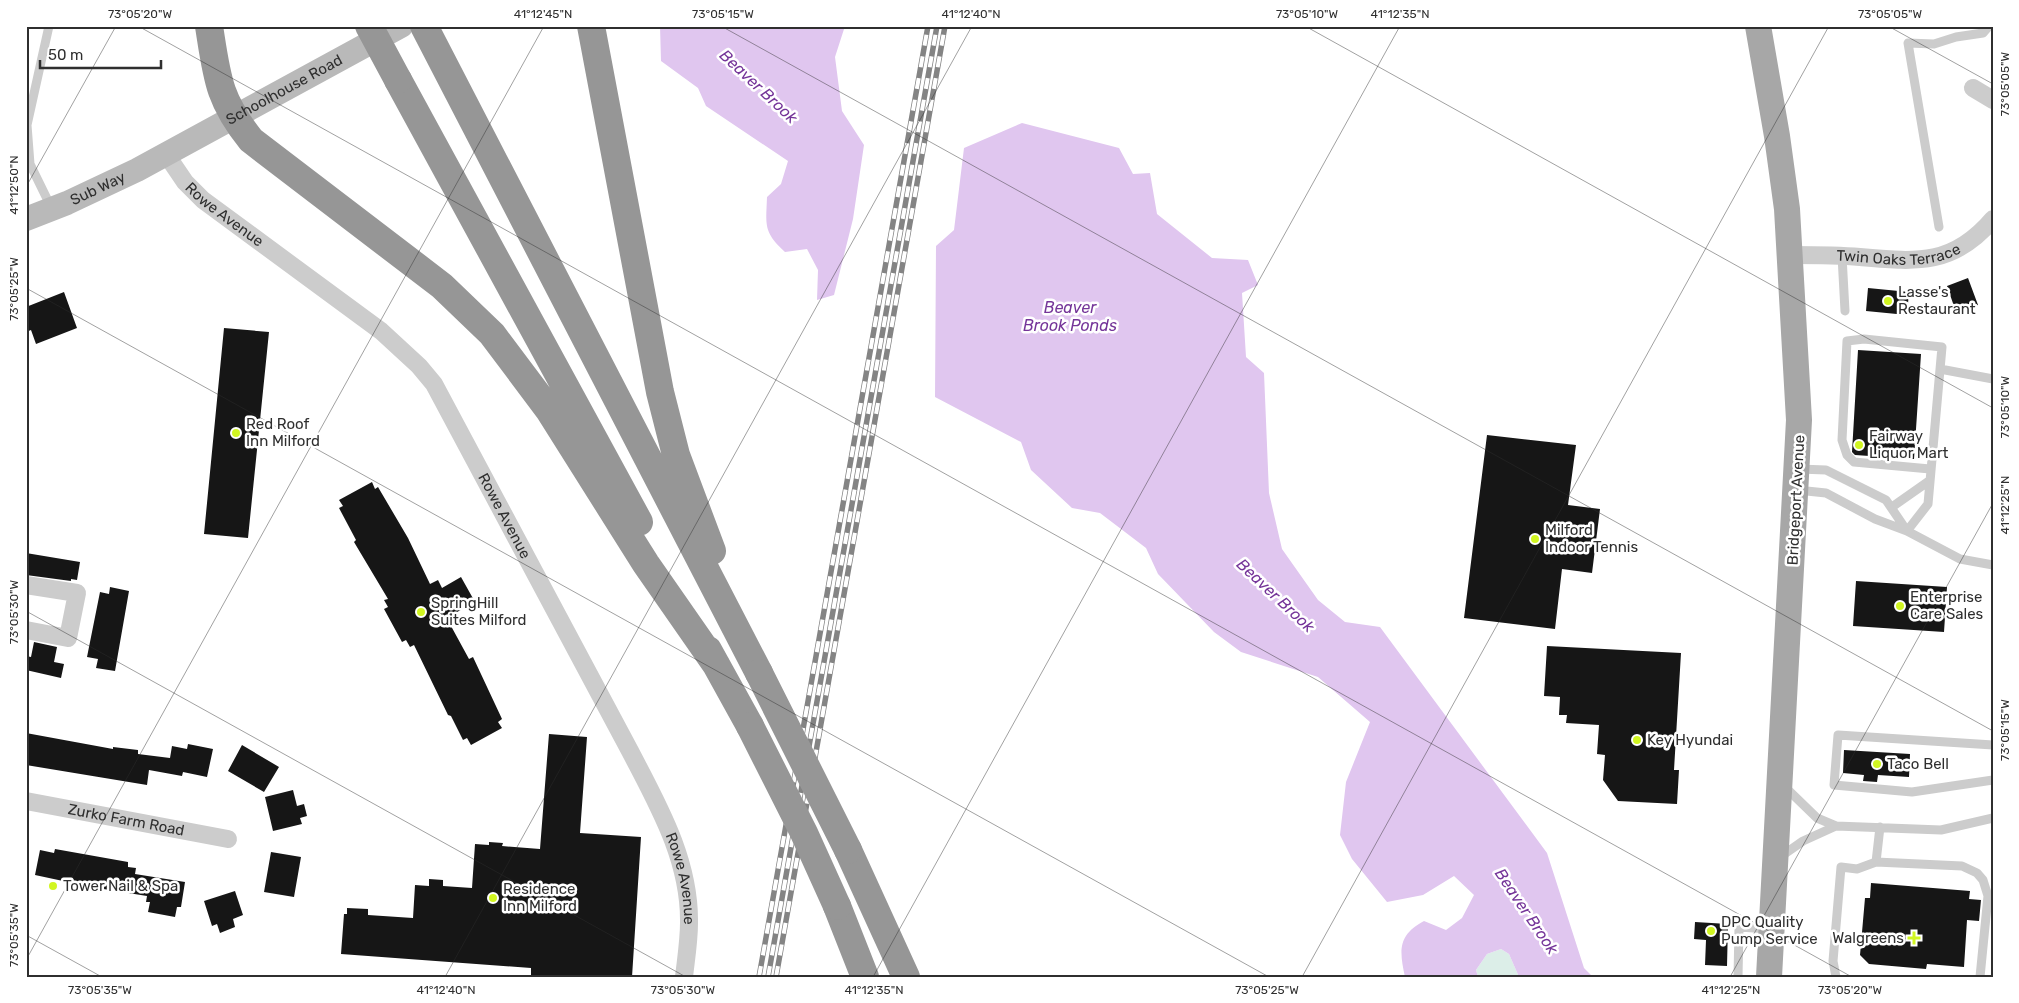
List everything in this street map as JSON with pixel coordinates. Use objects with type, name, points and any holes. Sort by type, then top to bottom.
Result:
[{"type":"highway","points":[[209,26],[218,85],[233,118],[251,140],[442,286],[492,334],[549,410],[646,564],[717,666]]},
{"type":"highway","points":[[369,26],[750,726],[804,833],[837,906],[865,977]]},
{"type":"highway","points":[[424,26],[754,664],[848,850],[906,977]]},
{"type":"highway","points":[[591,26],[660,392],[676,455],[754,664]]},
{"type":"highway","points":[[848,850],[870,900],[898,977]]},
{"type":"highway","points":[[837,906],[856,977]]},
{"type":"main road","name":"Schoolhouse Road","points":[[166,154],[401,26]]},
{"type":"main road","name":"Bridgeport Avenue","points":[[1758,26],[1777,136],[1791,254],[1799,411],[1797,479],[1769,977]]},
{"type":"main road","name":"Sub Way","points":[[26,219],[110,184],[166,154]]},
{"type":"street","points":[[1973,88],[1993,100]]},
{"type":"street","name":"Rowe Avenue","points":[[166,154],[185,182],[204,200],[381,331],[406,353],[434,384],[630,752],[660,810],[675,845],[686,886],[690,923],[684,977]]},
{"type":"street","name":"Twin Oaks Terrace","points":[[1791,254],[1912,261],[1935,258],[1972,240],[1993,218]]},
{"type":"street","points":[[26,585],[77,593],[68,638],[26,630]]},
{"type":"street","name":"Zurko Farm Road","points":[[26,800],[228,839]]},
{"type":"lane","points":[[49,26],[27,125],[30,164],[52,209]]},
{"type":"lane","points":[[1939,227],[1908,43],[1934,44],[1956,37],[1983,33],[1989,26]]},
{"type":"lane","points":[[1842,256],[1844,311]]},
{"type":"lane","points":[[1907,531],[1928,504],[1942,347],[1864,339],[1847,341],[1842,440],[1846,455],[1854,462],[1930,469]]},
{"type":"lane","points":[[1940,369],[1993,379]]},
{"type":"lane","points":[[1797,479],[1826,470],[1886,500],[1907,531]]},
{"type":"lane","points":[[1797,479],[1875,519],[1907,531],[1960,559],[1993,565]]},
{"type":"lane","points":[[1892,507],[1929,481]]},
{"type":"lane","points":[[1993,745],[1838,735],[1834,786],[1912,792],[1993,780]]},
{"type":"lane","points":[[1780,782],[1817,818],[1836,826],[1941,830],[1993,818]]},
{"type":"lane","points":[[1776,861],[1802,841],[1836,826]]},
{"type":"lane","points":[[1876,862],[1880,828]]},
{"type":"lane","points":[[1836,977],[1833,961],[1841,867],[1857,869],[1876,862],[1953,865],[1971,868],[1977,873],[1983,880],[1988,896],[1980,977]]},
{"type":"lane","points":[[1738,977],[1739,928],[1772,929]]},
{"type":"shaded area","points":[[1501,949],[1509,954],[1519,977],[1478,977],[1476,970],[1487,954]]},
{"type":"water","name":"Beaver Brook","points":[[660,26],[845,26],[835,57],[842,111],[864,145],[853,219],[834,295],[817,300],[818,270],[807,249],[785,252],[773,239],[767,228],[767,197],[781,184],[788,161],[706,106],[698,88],[661,61]]},
{"type":"water","name":"Beaver Brook Ponds","points":[[1022,123],[1119,148],[1133,174],[1150,173],[1157,214],[1212,258],[1248,260],[1258,285],[1242,293],[1246,357],[1264,373],[1269,493],[1282,549],[1318,600],[1345,622],[1380,627],[1547,853],[1584,968],[1593,977],[1519,977],[1509,954],[1501,949],[1487,954],[1476,970],[1478,977],[1405,977],[1402,951],[1405,938],[1409,932],[1424,921],[1446,930],[1462,918],[1474,895],[1454,876],[1423,895],[1387,902],[1352,859],[1340,835],[1346,782],[1370,722],[1318,677],[1241,652],[1214,632],[1158,574],[1146,548],[1100,513],[1072,508],[1031,470],[1021,442],[935,397],[936,246],[954,230],[964,148]]},
{"type":"building","points":[[1968,278],[1978,305],[1956,312],[1947,286]]},
{"type":"building","name":"Lasse's Restaurant","points":[[1868,288],[1909,292],[1907,315],[1866,311]]},
{"type":"building","points":[[64,292],[77,328],[36,344],[31,330],[26,332],[26,307]]},
{"type":"building","name":"Red Roof Inn Milford","points":[[224,328],[269,332],[248,538],[204,534]]},
{"type":"building","points":[[1858,350],[1921,354],[1914,459],[1855,455],[1852,452]]},
{"type":"building","name":"Milford Indoor Tennis","points":[[1487,435],[1576,445],[1568,505],[1600,509],[1592,573],[1562,569],[1555,629],[1464,618]]},
{"type":"building","name":"SpringHill Suites Milford","points":[[372,482],[375,489],[378,487],[408,538],[430,584],[438,580],[442,588],[461,577],[475,602],[450,616],[454,624],[451,626],[469,659],[473,657],[502,719],[498,722],[502,728],[471,745],[467,738],[463,740],[451,716],[448,715],[414,645],[410,647],[406,640],[402,642],[384,609],[388,607],[384,600],[388,599],[354,542],[356,540],[339,508],[343,506],[339,500]]},
{"type":"building","points":[[26,553],[80,562],[77,580],[71,579],[71,581],[26,575]]},
{"type":"building","name":"Enterprise Care Sales","points":[[1856,581],[1947,587],[1944,632],[1853,626]]},
{"type":"building","points":[[110,587],[129,591],[115,671],[96,668],[98,659],[87,657],[100,592],[109,594]]},
{"type":"building","points":[[34,642],[57,647],[54,662],[64,664],[61,678],[26,670],[26,656],[31,657]]},
{"type":"building","name":"Key Hyundai","points":[[1547,646],[1681,653],[1674,770],[1679,770],[1677,804],[1618,801],[1603,780],[1605,755],[1597,754],[1599,725],[1566,723],[1567,715],[1559,715],[1560,697],[1544,696]]},
{"type":"building","points":[[26,733],[113,749],[113,747],[138,750],[138,754],[170,758],[172,746],[187,749],[188,744],[213,749],[207,777],[183,772],[182,776],[149,770],[147,785],[26,765]]},
{"type":"building","points":[[549,734],[587,737],[580,833],[641,837],[632,977],[531,977],[531,968],[341,954],[344,914],[347,914],[347,908],[368,909],[368,915],[413,918],[415,885],[429,886],[429,879],[443,880],[443,886],[472,888],[475,844],[503,843],[502,846],[540,849]]},
{"type":"building","points":[[242,745],[279,767],[264,792],[228,771]]},
{"type":"building","name":"Taco Bell","points":[[1844,750],[1910,754],[1909,777],[1878,775],[1877,782],[1863,781],[1864,775],[1843,773]]},
{"type":"building","points":[[293,790],[297,806],[304,804],[307,816],[300,818],[302,824],[273,831],[265,797]]},
{"type":"building","points":[[55,849],[128,862],[128,867],[136,868],[135,874],[185,882],[181,907],[177,907],[175,917],[148,912],[150,902],[146,902],[147,896],[35,875],[40,850],[54,853]]},
{"type":"building","points":[[271,852],[301,857],[294,897],[264,892]]},
{"type":"building","name":"Walgreens","points":[[1871,883],[1970,891],[1969,899],[1981,900],[1979,921],[1967,920],[1964,967],[1927,964],[1926,969],[1869,964],[1860,955],[1865,898],[1870,898]]},
{"type":"building","points":[[235,891],[243,915],[233,919],[235,927],[220,933],[217,924],[212,926],[204,901]]},
{"type":"building","points":[[1695,922],[1728,924],[1727,966],[1705,965],[1706,940],[1694,939]]},
{"type":"railway","points":[[759,977],[928,26]]},
{"type":"railway","points":[[768,977],[937,26]]},
{"type":"railway","points":[[776,977],[945,26]]},
{"type":"place","name":"Lasse's Restaurant","points":[[1888,301]]},
{"type":"place","name":"Red Roof Inn Milford","points":[[236,433]]},
{"type":"place","name":"Fairway Liquor Mart","points":[[1859,445]]},
{"type":"place","name":"Milford Indoor Tennis","points":[[1535,539]]},
{"type":"place","name":"Enterprise Care Sales","points":[[1900,606]]},
{"type":"place","name":"SpringHill Suites Milford","points":[[421,612]]},
{"type":"place","name":"Key Hyundai","points":[[1637,740]]},
{"type":"place","name":"Taco Bell","points":[[1877,764]]},
{"type":"place","name":"Tower Nail & Spa","points":[[53,886]]},
{"type":"place","name":"Residence Inn Milford","points":[[493,898]]},
{"type":"place","name":"DPC Quality Pump Service","points":[[1711,931]]},
{"type":"place","name":"Walgreens","points":[[1914,938]]}]
